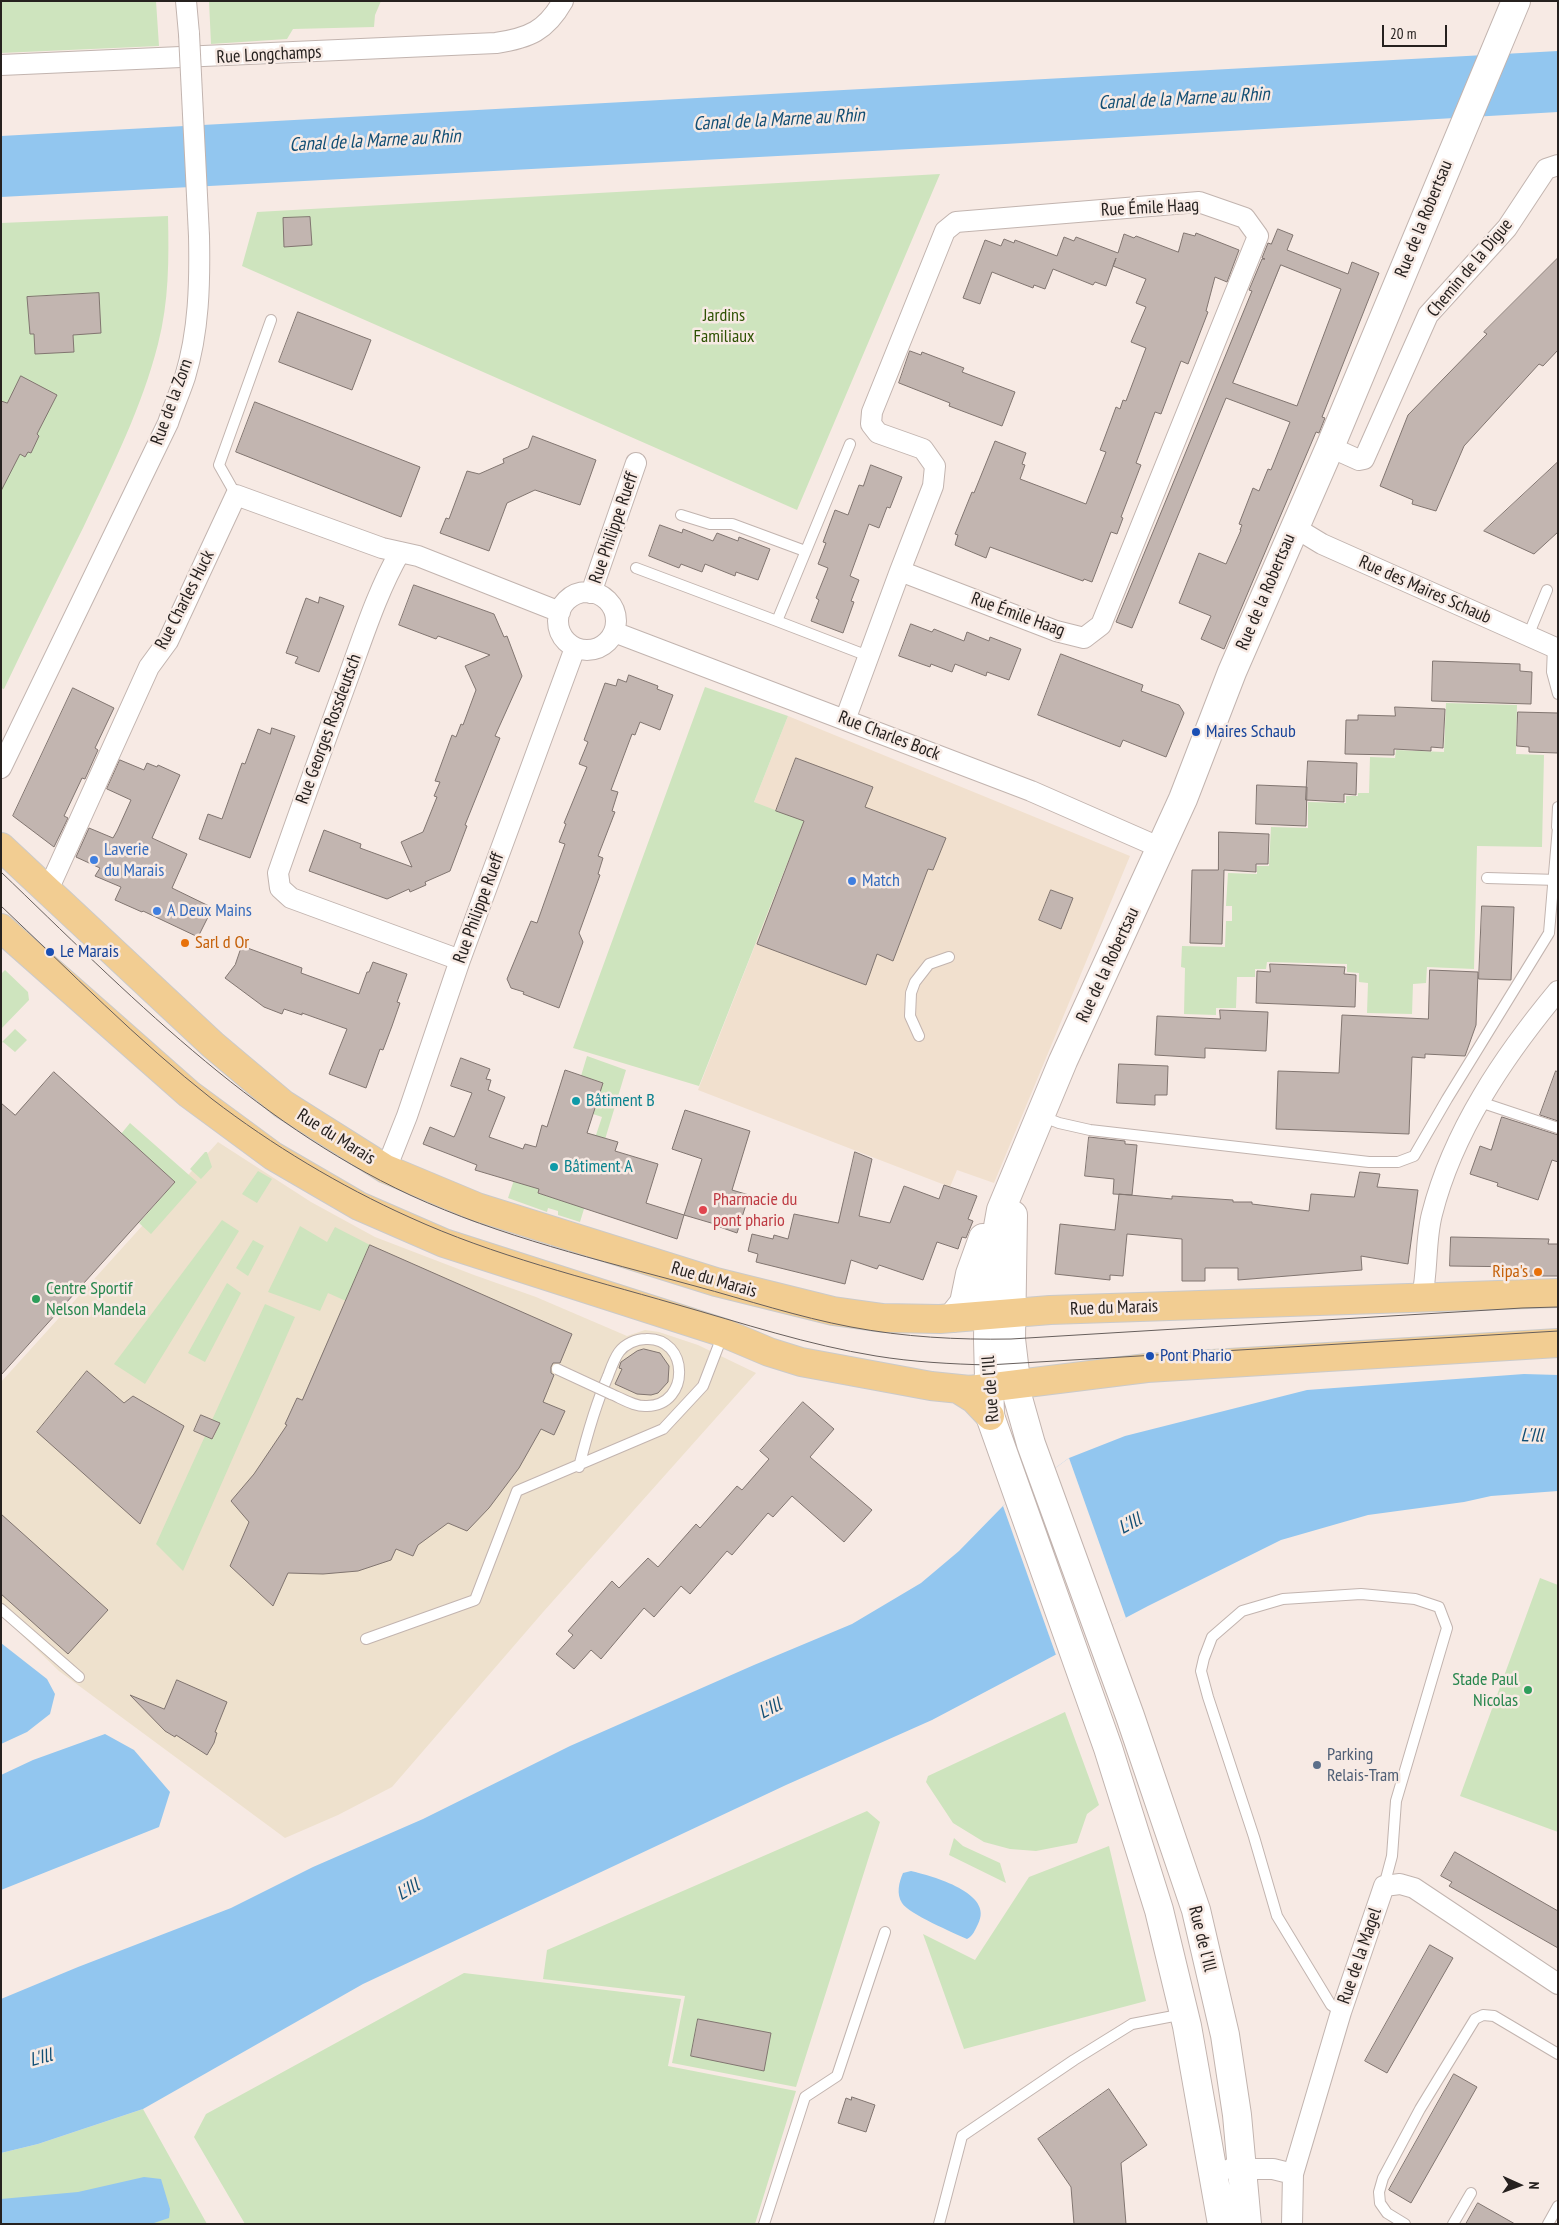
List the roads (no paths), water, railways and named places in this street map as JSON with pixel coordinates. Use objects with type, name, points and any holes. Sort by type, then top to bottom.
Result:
[{"type":"main road","name":"Rue de la Robertsau","points":[[952,1318],[964,1303],[970,1274],[987,1226],[1000,1210],[1014,1181],[1064,1061],[1183,799],[1228,682],[1330,447],[1511,11]]},
{"type":"main road","name":"Rue du Marais","points":[[1,847],[213,1045],[283,1104],[386,1169],[477,1208],[716,1282],[833,1311],[883,1318],[952,1318],[1000,1313],[1422,1297],[1558,1294]]},
{"type":"main road","points":[[1,928],[189,1094],[273,1156],[359,1206],[444,1243],[724,1333],[769,1352],[801,1362],[931,1386],[958,1389],[989,1388],[1056,1381],[1147,1368],[1558,1344]]},
{"type":"main road","name":"Rue de la Robertsau","points":[[1000,1313],[1014,1181]]},
{"type":"main road","name":"Rue de la Robertsau","points":[[1000,1210],[989,1277],[1000,1313]]},
{"type":"main road","name":"Rue de l'Ill","points":[[1000,1313],[1015,1384],[1031,1444],[1111,1665],[1196,1910],[1224,2035],[1237,2115],[1246,2224]]},
{"type":"main road","name":"Rue de l'Ill","points":[[1000,1313],[989,1388],[990,1416],[1132,1818],[1159,1910],[1184,2014],[1222,2224]]},
{"type":"main road","points":[[958,1389],[974,1399],[990,1416]]},
{"type":"street","name":"Rue de la Zorn","points":[[1,768],[168,424],[185,375],[195,330],[200,281],[186,1]]},
{"type":"street","name":"Rue Longchamps","points":[[1,65],[470,46],[514,40],[535,33],[549,21],[563,1]]},
{"type":"street","name":"Chemin de la Digue","points":[[1330,447],[1359,460],[1364,459],[1428,315],[1507,228],[1546,169],[1558,165]]},
{"type":"street","name":"Rue Émile Haag","points":[[845,720],[900,570],[933,486],[935,466],[923,449],[878,432],[872,424],[872,412],[945,231],[956,222],[1200,202],[1245,218],[1258,236],[1101,625],[1084,638],[1056,632],[900,570]]},
{"type":"street","name":"Rue Philippe Rueff","points":[[592,593],[636,463]]},
{"type":"street","points":[[236,495],[382,548],[418,556],[560,612]]},
{"type":"street","name":"Rue Charles Huck","points":[[48,890],[145,675],[168,641],[236,495]]},
{"type":"street","name":"Rue des Maires Schaub","points":[[1294,527],[1322,544],[1556,648]]},
{"type":"street","name":"Rue Georges Rossdeutsch","points":[[400,552],[390,569],[356,654],[312,775],[278,873],[280,888],[291,898],[460,960]]},
{"type":"street","points":[[592,593],[600,596],[612,607],[616,624],[614,632],[609,640],[594,650],[575,648],[562,637],[558,620],[560,612],[563,605],[576,595],[592,593]]},
{"type":"street","name":"Rue Charles Bock","points":[[614,632],[1031,791],[1161,848]]},
{"type":"street","name":"Rue Philippe Rueff","points":[[386,1169],[407,1116],[460,960],[575,648]]},
{"type":"street","points":[[1422,1297],[1426,1280],[1432,1216],[1448,1162],[1480,1102],[1526,1030],[1558,991]]},
{"type":"street","name":"Rue de la Magel","points":[[1292,2224],[1292,2174],[1341,2012],[1384,1886],[1400,1884],[1414,1888],[1558,1984]]},
{"type":"street","points":[[1214,2172],[1242,2168],[1272,2169],[1292,2174]]},
{"type":"lane","points":[[236,495],[220,465],[271,320]]},
{"type":"lane","points":[[777,621],[850,444]]},
{"type":"lane","points":[[681,515],[710,524],[732,524],[805,551]]},
{"type":"lane","points":[[636,568],[868,656]]},
{"type":"lane","points":[[1528,636],[1547,590]]},
{"type":"lane","points":[[1556,648],[1552,672],[1558,694]]},
{"type":"lane","points":[[1041,1116],[1057,1123],[1090,1130],[1369,1162],[1398,1162],[1414,1156],[1446,1100],[1549,933],[1555,880],[1558,807]]},
{"type":"lane","points":[[1487,878],[1555,880]]},
{"type":"lane","points":[[919,1036],[910,1016],[909,1004],[915,982],[929,964],[949,957]]},
{"type":"lane","points":[[1480,1102],[1558,1128]]},
{"type":"lane","points":[[366,1639],[475,1600],[517,1492],[579,1467],[663,1429],[703,1386],[724,1333]]},
{"type":"lane","points":[[557,1369],[612,1394],[636,1405],[646,1407],[657,1405],[674,1392],[679,1382],[678,1359],[672,1349],[662,1342],[651,1338],[639,1339],[628,1343],[620,1351],[594,1406],[579,1467]]},
{"type":"lane","points":[[1341,2012],[1331,2005],[1277,1916],[1201,1671],[1212,1637],[1242,1610],[1283,1599],[1361,1594],[1415,1599],[1439,1607],[1447,1628],[1396,1801],[1392,1856],[1384,1886]]},
{"type":"lane","points":[[1,1609],[79,1677]]},
{"type":"lane","points":[[764,2224],[805,2097],[837,2076],[885,1932]]},
{"type":"lane","points":[[939,2224],[962,2136],[1074,2060],[1132,2024],[1184,2014]]},
{"type":"lane","points":[[1405,2224],[1388,2213],[1380,2203],[1379,2192],[1382,2178],[1420,2109],[1475,2020],[1484,2015],[1494,2016],[1558,2054]]},
{"type":"lane","points":[[1453,2224],[1471,2193]]},
{"type":"lane","points":[[1548,2224],[1558,2206]]},
{"type":"water","name":"Canal de la Marne au Rhin","points":[[1558,51],[1558,112],[1005,144],[1,197],[1,136]]},
{"type":"water","name":"L'Ill","points":[[1524,1374],[1558,1375],[1558,1491],[1491,1496],[1464,1502],[1368,1515],[1281,1540],[1148,1606],[932,1720],[786,1785],[363,1984],[143,2109],[38,2144],[1,2153],[1,1999],[231,1908],[313,1867],[423,1819],[570,1746],[852,1624],[921,1583],[959,1551],[1003,1506],[1069,1458],[1125,1436],[1307,1390]]},
{"type":"water","points":[[1,1643],[47,1679],[55,1694],[50,1714],[27,1732],[1,1744]]},
{"type":"water","points":[[105,1734],[134,1750],[170,1792],[159,1827],[1,1890],[1,1775],[33,1760]]},
{"type":"water","points":[[911,1871],[933,1877],[959,1888],[978,1903],[981,1913],[978,1924],[971,1936],[967,1939],[922,1918],[902,1903],[899,1892],[900,1880],[903,1873]]},
{"type":"water","points":[[144,2177],[161,2179],[170,2209],[169,2218],[151,2224],[1,2224],[1,2199],[78,2192]]},
{"type":"tram line","points":[[1,872],[95,963],[193,1051],[244,1092],[297,1130],[352,1165],[444,1210],[515,1235],[587,1257],[831,1323],[891,1333],[951,1338],[1011,1339],[1558,1307]]},
{"type":"tram line","points":[[1,906],[104,1005],[184,1076],[258,1132],[332,1178],[409,1217],[507,1255],[775,1333],[825,1346],[876,1356],[904,1360],[988,1365],[1558,1331]]},
{"type":"place","name":"Maires Schaub","points":[[1196,732]]},
{"type":"place","name":"Laverie du Marais","points":[[94,860]]},
{"type":"place","name":"Match","points":[[852,881]]},
{"type":"place","name":"A Deux Mains","points":[[157,911]]},
{"type":"place","name":"Sarl d Or","points":[[185,943]]},
{"type":"place","name":"Le Marais","points":[[50,952]]},
{"type":"place","name":"Bâtiment B","points":[[576,1101]]},
{"type":"place","name":"Bâtiment A","points":[[554,1167]]},
{"type":"place","name":"Pharmacie du pont phario","points":[[703,1210]]},
{"type":"place","name":"Ripa's","points":[[1538,1272]]},
{"type":"place","name":"Centre Sportif Nelson Mandela","points":[[36,1299]]},
{"type":"place","name":"Pont Phario","points":[[1150,1356]]},
{"type":"place","name":"Stade Paul Nicolas","points":[[1528,1690]]},
{"type":"place","name":"Parking Relais-Tram","points":[[1317,1765]]},
{"type":"park label","name":"Jardins Familiaux","points":[[724,326]]}]
